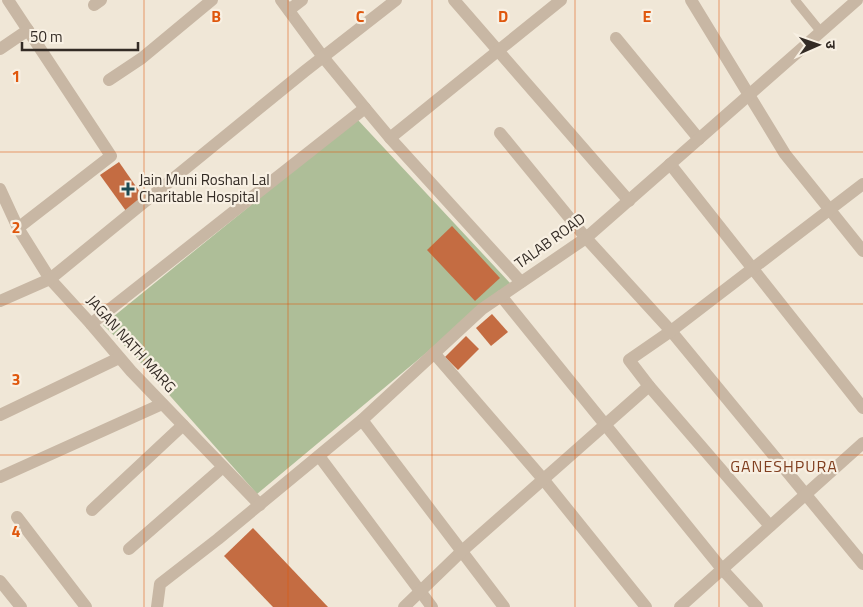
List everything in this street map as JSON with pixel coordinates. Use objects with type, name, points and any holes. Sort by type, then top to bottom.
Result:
[{"type":"street","points":[[8,0],[111,156],[18,228]]},
{"type":"street","points":[[109,80],[142,58],[212,0]]},
{"type":"street","points":[[302,0],[285,5],[323,57],[390,138],[522,282]]},
{"type":"street","points":[[0,301],[50,279],[396,0]]},
{"type":"street","points":[[454,0],[629,200]]},
{"type":"street","points":[[390,138],[561,0]]},
{"type":"street","points":[[691,0],[785,154],[863,251]]},
{"type":"street","name":"TALAB ROAD","points":[[158,607],[160,584],[260,505],[362,420],[482,309],[586,238],[857,0]]},
{"type":"street","points":[[0,49],[28,30]]},
{"type":"street","points":[[616,38],[699,139]]},
{"type":"street","points":[[91,324],[364,108]]},
{"type":"street","points":[[500,133],[586,238],[671,331],[863,564]]},
{"type":"street","points":[[670,164],[863,408]]},
{"type":"street","points":[[770,526],[649,386],[629,360],[671,331],[863,184]]},
{"type":"street","name":"JAGAN NATH MARG","points":[[0,189],[18,228],[50,279],[119,358],[260,505]]},
{"type":"street","points":[[501,296],[722,569],[757,607]]},
{"type":"street","points":[[434,353],[543,479],[646,607]]},
{"type":"street","points":[[0,415],[119,358]]},
{"type":"street","points":[[404,607],[462,551],[606,426],[649,386]]},
{"type":"street","points":[[0,477],[162,404]]},
{"type":"street","points":[[362,420],[504,607]]},
{"type":"street","points":[[92,510],[183,425]]},
{"type":"street","points":[[680,607],[863,443]]},
{"type":"street","points":[[319,456],[432,607]]},
{"type":"street","points":[[130,549],[223,467]]},
{"type":"street","points":[[17,517],[86,607]]},
{"type":"street","points":[[0,581],[21,607]]},
{"type":"lane","points":[[795,0],[821,32]]},
{"type":"green space","points":[[357,119],[510,283],[257,494],[132,353],[103,325]]},
{"type":"building","points":[[119,162],[144,198],[126,211],[100,175]]},
{"type":"building","points":[[452,226],[500,278],[475,301],[427,250]]},
{"type":"building","points":[[492,314],[508,332],[491,346],[476,328]]},
{"type":"building","points":[[466,336],[479,349],[458,370],[445,357]]},
{"type":"building","points":[[253,528],[328,607],[273,607],[224,556]]},
{"type":"place","name":"Jain Muni Roshan Lal Charitable Hospital","points":[[128,189]]},
{"type":"district","name":"GANESHPURA","points":[[784,466]]}]
